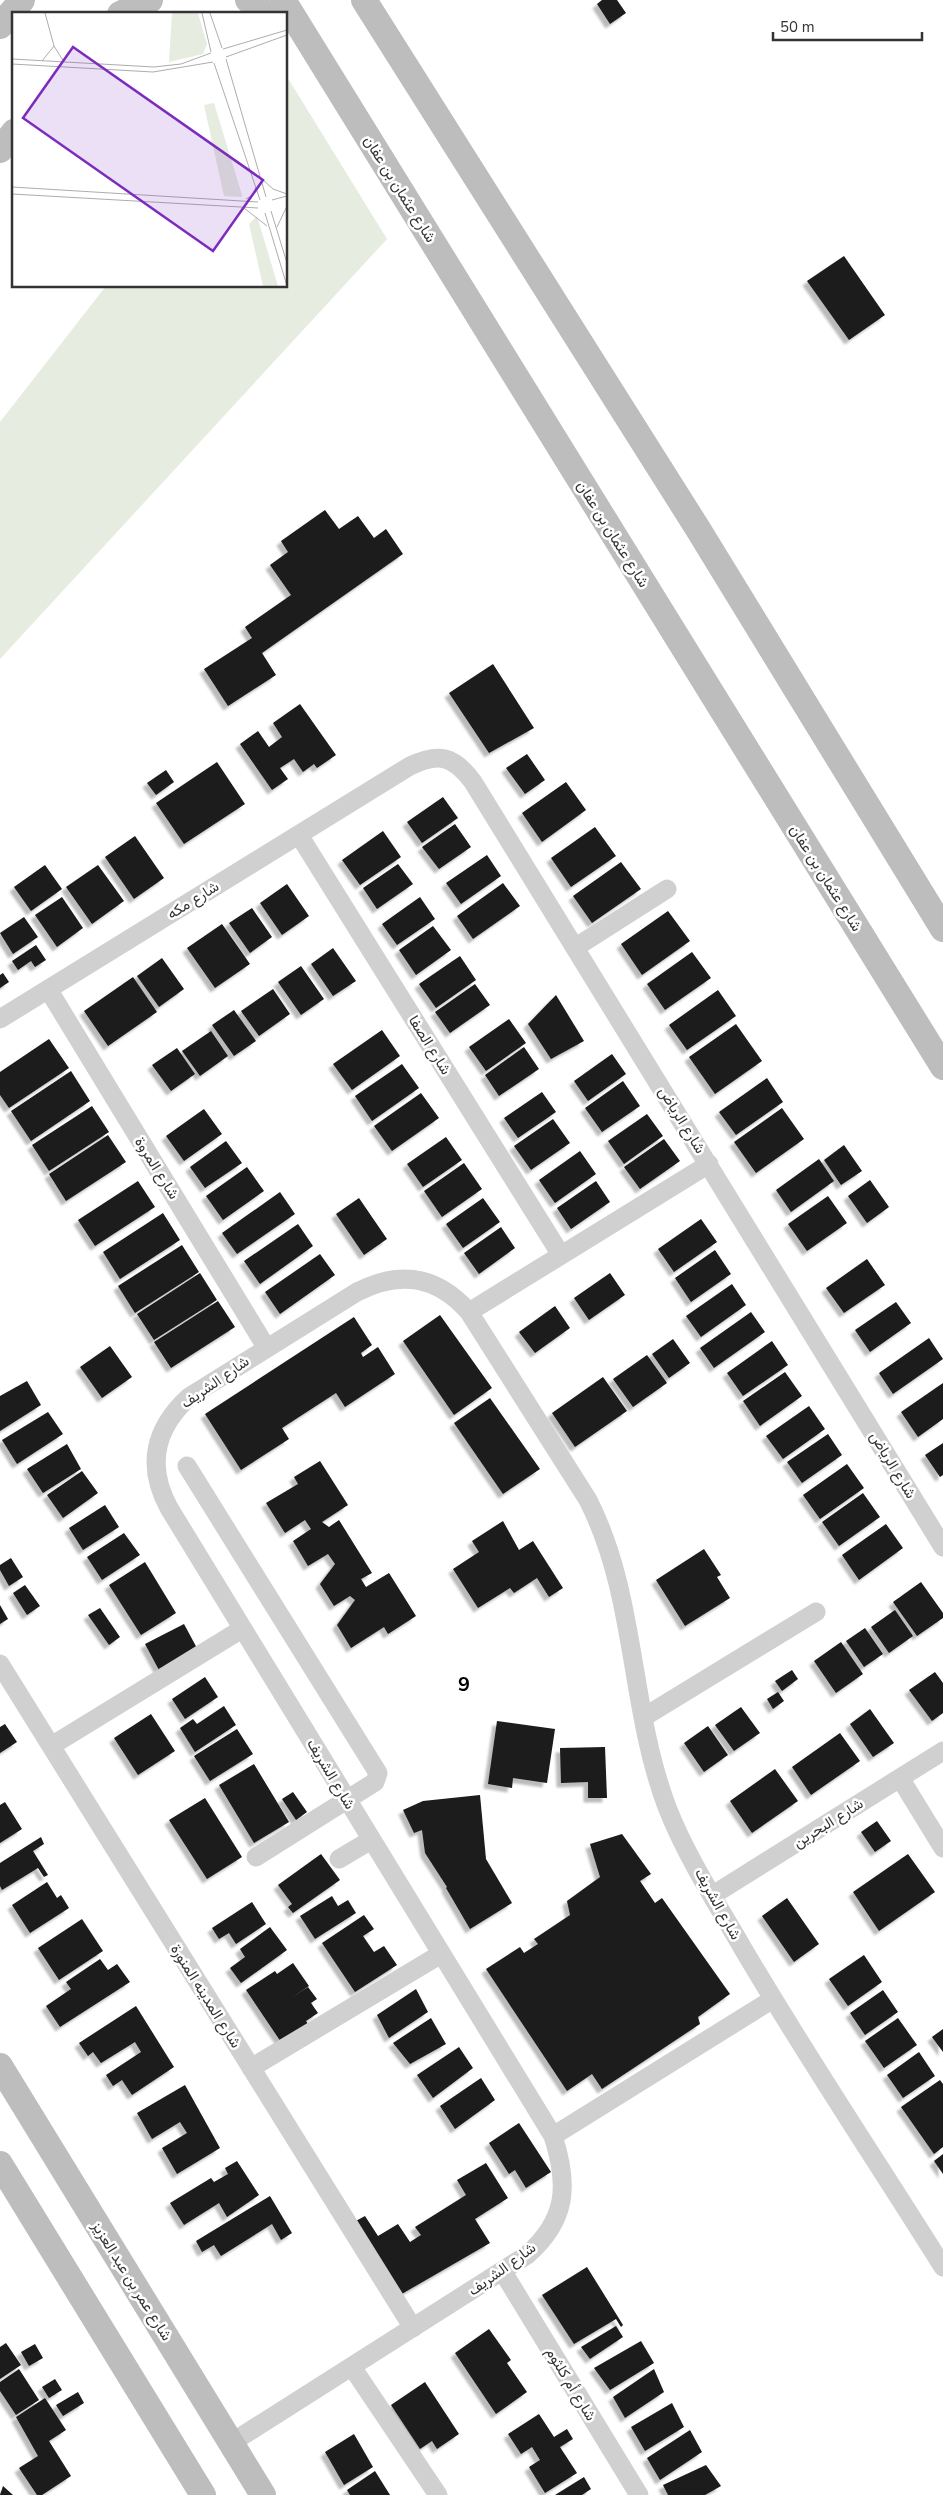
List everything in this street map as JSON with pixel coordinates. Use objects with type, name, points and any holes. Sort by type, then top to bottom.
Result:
[{"type":"main road","points":[[0,5],[2,0]]},
{"type":"main road","points":[[0,26],[22,0]]},
{"type":"main road","points":[[106,12],[114,0]]},
{"type":"main road","points":[[124,12],[150,0]]},
{"type":"main road","points":[[248,0],[263,12]]},
{"type":"main road","name":"شارع عثمان بن عفان","points":[[283,0],[943,1067]]},
{"type":"main road","points":[[364,0],[698,529],[943,929]]},
{"type":"main road","points":[[375,0],[383,29]]},
{"type":"main road","points":[[288,34],[324,67]]},
{"type":"main road","points":[[0,150],[12,135]]},
{"type":"main road","name":"شارع عمر بن عبد العزيز","points":[[0,2066],[263,2495]]},
{"type":"main road","points":[[0,2164],[195,2489]]},
{"type":"street","name":"شارع الرياض","points":[[386,782],[423,760],[437,757],[458,764],[473,782],[943,1547]]},
{"type":"street","name":"شارع مكه","points":[[0,1019],[386,782]]},
{"type":"street","name":"شارع الصفا","points":[[299,835],[561,1255]]},
{"type":"street","points":[[576,948],[667,889]]},
{"type":"street","name":"شارع المروة","points":[[48,989],[266,1347]]},
{"type":"street","points":[[469,1312],[709,1164]]},
{"type":"street","name":"شارع الشريف","points":[[231,2442],[503,2272],[536,2248],[558,2214],[563,2194],[563,2174],[553,2136],[242,1629],[162,1495],[157,1481],[156,1453],[163,1428],[180,1405],[199,1390],[266,1347],[357,1292],[387,1280],[402,1278],[434,1284],[448,1292],[469,1312],[575,1478],[600,1523],[609,1547],[620,1588],[649,1748],[668,1808],[713,1895],[773,1999],[943,2267]]},
{"type":"street","points":[[187,1466],[378,1770],[375,1782],[256,1857]]},
{"type":"street","points":[[644,1717],[816,1612]]},
{"type":"street","points":[[51,1746],[242,1629]]},
{"type":"street","name":"شارع المدينه المنورة","points":[[0,1664],[413,2328]]},
{"type":"street","name":"شارع البحرين","points":[[713,1895],[943,1751]]},
{"type":"street","points":[[900,1778],[943,1848]]},
{"type":"street","points":[[339,1859],[370,1840]]},
{"type":"street","points":[[251,2068],[441,1954]]},
{"type":"street","points":[[553,2136],[773,1999]]},
{"type":"street","name":"شارع أم كلثوم","points":[[503,2272],[639,2495]]},
{"type":"street","points":[[352,2366],[438,2495]]},
{"type":"shaded area","points":[[288,80],[387,239],[0,659],[0,422],[104,288],[288,288]]},
{"type":"building","points":[[602,0],[617,0],[626,13],[610,24],[597,4]]},
{"type":"building","points":[[844,256],[885,315],[849,340],[807,281]]},
{"type":"building","points":[[325,510],[339,529],[358,516],[374,538],[386,529],[403,554],[262,653],[276,675],[228,706],[204,669],[252,638],[245,627],[291,595],[270,565],[288,552],[281,541]]},
{"type":"building","points":[[493,664],[534,728],[489,753],[449,693]]},
{"type":"building","points":[[300,704],[336,755],[317,768],[314,764],[303,772],[294,759],[280,768],[288,779],[272,790],[240,744],[258,731],[269,747],[282,737],[273,723]]},
{"type":"building","points":[[527,754],[545,780],[525,794],[506,768]]},
{"type":"building","points":[[217,762],[245,804],[184,844],[156,803]]},
{"type":"building","points":[[166,770],[174,782],[156,795],[147,783]]},
{"type":"building","points":[[566,782],[586,810],[542,842],[522,813]]},
{"type":"building","points":[[443,797],[458,818],[422,843],[407,822]]},
{"type":"building","points":[[455,824],[471,847],[439,869],[422,847]]},
{"type":"building","points":[[595,827],[616,856],[571,887],[551,858]]},
{"type":"building","points":[[383,831],[401,857],[360,885],[342,860]]},
{"type":"building","points":[[135,836],[164,878],[134,899],[105,857]]},
{"type":"building","points":[[487,855],[501,876],[461,904],[446,883]]},
{"type":"building","points":[[621,862],[641,889],[592,923],[573,896]]},
{"type":"building","points":[[398,864],[413,884],[377,909],[363,888]]},
{"type":"building","points":[[45,865],[62,889],[31,911],[14,887]]},
{"type":"building","points":[[98,865],[124,901],[92,924],[66,887]]},
{"type":"building","points":[[503,883],[520,906],[473,939],[457,916]]},
{"type":"building","points":[[287,884],[309,916],[282,935],[260,903]]},
{"type":"building","points":[[62,897],[83,928],[57,947],[35,915]]},
{"type":"building","points":[[420,897],[435,919],[397,945],[382,924]]},
{"type":"building","points":[[252,908],[272,937],[250,953],[229,923]]},
{"type":"building","points":[[668,911],[690,941],[642,975],[621,944]]},
{"type":"building","points":[[24,917],[38,937],[13,954],[0,933]]},
{"type":"building","points":[[222,924],[250,964],[215,988],[187,948]]},
{"type":"building","points":[[433,926],[451,950],[416,975],[399,950]]},
{"type":"building","points":[[36,945],[46,960],[35,967],[31,961],[18,970],[12,961]]},
{"type":"building","points":[[333,948],[356,981],[333,996],[311,964]]},
{"type":"building","points":[[692,952],[711,978],[665,1010],[647,984]]},
{"type":"building","points":[[460,956],[476,980],[436,1008],[419,984]]},
{"type":"building","points":[[162,958],[184,989],[159,1007],[137,976]]},
{"type":"building","points":[[301,966],[324,999],[301,1015],[278,982]]},
{"type":"building","points":[[3,973],[9,982],[0,988],[0,975]]},
{"type":"building","points":[[133,977],[157,1012],[108,1046],[84,1011]]},
{"type":"building","points":[[475,984],[490,1005],[450,1033],[435,1012]]},
{"type":"building","points":[[273,989],[290,1014],[259,1036],[241,1011]]},
{"type":"building","points":[[718,990],[736,1016],[687,1050],[669,1025]]},
{"type":"building","points":[[556,995],[584,1041],[551,1059],[528,1024]]},
{"type":"building","points":[[234,1010],[256,1041],[234,1056],[212,1025]]},
{"type":"building","points":[[509,1019],[526,1043],[486,1071],[469,1047]]},
{"type":"building","points":[[736,1024],[762,1061],[715,1094],[689,1057]]},
{"type":"building","points":[[382,1030],[400,1056],[352,1090],[333,1064]]},
{"type":"building","points":[[211,1031],[228,1056],[200,1076],[182,1051]]},
{"type":"building","points":[[49,1039],[69,1068],[9,1108],[0,1095],[0,1072]]},
{"type":"building","points":[[524,1047],[539,1069],[499,1096],[485,1075]]},
{"type":"building","points":[[177,1048],[195,1074],[171,1091],[152,1065]]},
{"type":"building","points":[[612,1054],[626,1074],[588,1101],[574,1081]]},
{"type":"building","points":[[402,1064],[419,1088],[372,1121],[355,1096]]},
{"type":"building","points":[[71,1071],[90,1101],[31,1141],[11,1111]]},
{"type":"building","points":[[767,1078],[783,1102],[736,1135],[719,1112]]},
{"type":"building","points":[[623,1081],[640,1106],[602,1132],[585,1108]]},
{"type":"building","points":[[542,1092],[556,1112],[518,1138],[504,1118]]},
{"type":"building","points":[[421,1093],[439,1118],[392,1151],[374,1126]]},
{"type":"building","points":[[92,1106],[109,1132],[49,1171],[32,1145]]},
{"type":"building","points":[[782,1108],[804,1139],[756,1173],[734,1142]]},
{"type":"building","points":[[204,1109],[222,1134],[184,1161],[166,1136]]},
{"type":"building","points":[[647,1114],[663,1136],[624,1164],[608,1141]]},
{"type":"building","points":[[553,1119],[570,1143],[531,1170],[514,1146]]},
{"type":"building","points":[[108,1135],[126,1162],[66,1201],[49,1174]]},
{"type":"building","points":[[446,1137],[462,1160],[423,1187],[407,1164]]},
{"type":"building","points":[[664,1139],[680,1161],[640,1189],[624,1167]]},
{"type":"building","points":[[226,1141],[242,1163],[205,1188],[190,1167]]},
{"type":"building","points":[[844,1145],[862,1171],[841,1185],[824,1160]]},
{"type":"building","points":[[580,1151],[596,1174],[555,1203],[539,1180]]},
{"type":"building","points":[[819,1159],[834,1181],[791,1212],[776,1190]]},
{"type":"building","points":[[464,1163],[482,1189],[442,1217],[424,1191]]},
{"type":"building","points":[[247,1167],[264,1191],[223,1220],[206,1196]]},
{"type":"building","points":[[870,1180],[889,1207],[867,1223],[848,1196]]},
{"type":"building","points":[[138,1181],[155,1207],[95,1246],[78,1220]]},
{"type":"building","points":[[596,1181],[610,1202],[571,1229],[557,1208]]},
{"type":"building","points":[[280,1192],[295,1214],[237,1254],[222,1233]]},
{"type":"building","points":[[828,1196],[847,1223],[807,1251],[788,1224]]},
{"type":"building","points":[[359,1198],[387,1239],[364,1255],[336,1214]]},
{"type":"building","points":[[483,1198],[500,1222],[463,1248],[446,1224]]},
{"type":"building","points":[[163,1213],[180,1240],[120,1279],[103,1252]]},
{"type":"building","points":[[701,1219],[717,1242],[674,1272],[658,1249]]},
{"type":"building","points":[[298,1224],[313,1246],[260,1284],[244,1261]]},
{"type":"building","points":[[501,1227],[515,1248],[479,1274],[464,1253]]},
{"type":"building","points":[[182,1245],[199,1272],[135,1313],[118,1286]]},
{"type":"building","points":[[715,1250],[731,1274],[691,1302],[675,1278]]},
{"type":"building","points":[[320,1254],[335,1275],[280,1314],[265,1292]]},
{"type":"building","points":[[867,1259],[885,1285],[844,1313],[826,1288]]},
{"type":"building","points":[[200,1273],[217,1300],[154,1340],[137,1314]]},
{"type":"building","points":[[610,1273],[625,1295],[589,1320],[574,1298]]},
{"type":"building","points":[[732,1284],[746,1305],[701,1337],[686,1316]]},
{"type":"building","points":[[218,1301],[235,1327],[171,1368],[154,1342]]},
{"type":"building","points":[[896,1302],[911,1323],[870,1352],[855,1330]]},
{"type":"building","points":[[555,1306],[570,1328],[535,1353],[519,1332]]},
{"type":"building","points":[[751,1312],[765,1332],[714,1368],[700,1348]]},
{"type":"building","points":[[440,1315],[492,1388],[454,1415],[403,1341]]},
{"type":"building","points":[[354,1317],[372,1345],[361,1353],[363,1357],[378,1347],[395,1374],[345,1407],[336,1393],[282,1428],[289,1439],[241,1470],[205,1414]]},
{"type":"building","points":[[929,1338],[943,1359],[893,1394],[879,1373]]},
{"type":"building","points":[[673,1339],[690,1363],[669,1378],[652,1354]]},
{"type":"building","points":[[772,1341],[788,1365],[743,1396],[727,1373]]},
{"type":"building","points":[[110,1346],[132,1377],[102,1398],[80,1367]]},
{"type":"building","points":[[647,1355],[667,1383],[633,1407],[613,1379]]},
{"type":"building","points":[[785,1372],[802,1396],[760,1426],[743,1401]]},
{"type":"building","points":[[603,1377],[627,1411],[575,1447],[552,1413]]},
{"type":"building","points":[[27,1381],[41,1405],[0,1431],[0,1396]]},
{"type":"building","points":[[943,1383],[943,1419],[918,1437],[901,1412]]},
{"type":"building","points":[[490,1398],[540,1469],[503,1494],[454,1423]]},
{"type":"building","points":[[809,1406],[825,1429],[783,1459],[766,1436]]},
{"type":"building","points":[[48,1412],[63,1434],[17,1464],[2,1440]]},
{"type":"building","points":[[828,1434],[842,1455],[802,1483],[787,1462]]},
{"type":"building","points":[[943,1443],[943,1475],[940,1477],[925,1455]]},
{"type":"building","points":[[67,1444],[81,1469],[43,1493],[27,1469]]},
{"type":"building","points":[[320,1461],[348,1505],[322,1522],[329,1527],[339,1520],[372,1573],[361,1579],[366,1587],[389,1573],[416,1616],[388,1634],[384,1627],[351,1648],[337,1625],[355,1600],[350,1596],[334,1606],[320,1584],[335,1564],[328,1554],[308,1566],[293,1541],[311,1529],[305,1520],[285,1533],[266,1503],[298,1484],[294,1477]]},
{"type":"building","points":[[847,1464],[864,1488],[820,1519],[803,1495]]},
{"type":"building","points":[[82,1471],[98,1493],[63,1518],[47,1495]]},
{"type":"building","points":[[863,1493],[880,1517],[839,1546],[822,1522]]},
{"type":"building","points":[[105,1505],[119,1527],[83,1550],[69,1528]]},
{"type":"building","points":[[503,1521],[519,1550],[533,1541],[563,1588],[549,1597],[537,1578],[514,1593],[510,1588],[478,1608],[453,1569],[479,1552],[472,1541]]},
{"type":"building","points":[[886,1524],[903,1548],[859,1580],[842,1555]]},
{"type":"building","points":[[124,1533],[140,1555],[102,1580],[87,1557]]},
{"type":"building","points":[[704,1549],[721,1575],[717,1577],[730,1598],[685,1626],[656,1580]]},
{"type":"building","points":[[11,1558],[23,1577],[9,1586],[0,1570],[0,1565]]},
{"type":"building","points":[[145,1562],[176,1613],[141,1635],[109,1585]]},
{"type":"building","points":[[921,1582],[943,1613],[943,1618],[917,1636],[893,1602]]},
{"type":"building","points":[[25,1585],[40,1606],[27,1615],[13,1593]]},
{"type":"building","points":[[0,1605],[8,1619],[0,1624]]},
{"type":"building","points":[[100,1608],[120,1637],[109,1645],[88,1615]]},
{"type":"building","points":[[895,1610],[913,1636],[889,1653],[871,1627]]},
{"type":"building","points":[[184,1624],[198,1650],[159,1670],[145,1644]]},
{"type":"building","points":[[865,1628],[883,1654],[864,1667],[846,1641]]},
{"type":"building","points":[[841,1642],[863,1674],[836,1693],[814,1661]]},
{"type":"building","points":[[792,1670],[798,1679],[782,1691],[775,1681]]},
{"type":"building","points":[[935,1672],[943,1683],[943,1713],[932,1721],[909,1690]]},
{"type":"building","points":[[205,1677],[218,1697],[185,1719],[172,1699]]},
{"type":"building","points":[[778,1692],[784,1701],[773,1709],[767,1699]]},
{"type":"building","points":[[224,1706],[236,1725],[195,1752],[180,1728],[193,1719],[197,1724]]},
{"type":"building","points":[[741,1707],[760,1733],[734,1751],[715,1725]]},
{"type":"building","points":[[870,1709],[894,1743],[873,1757],[850,1724]]},
{"type":"building","points":[[151,1714],[175,1751],[138,1775],[114,1738]]},
{"type":"building","points":[[497,1721],[555,1729],[547,1783],[513,1778],[512,1788],[488,1784]]},
{"type":"building","points":[[5,1724],[17,1742],[0,1753],[0,1727]]},
{"type":"building","points":[[708,1726],[728,1755],[704,1772],[684,1743]]},
{"type":"building","points":[[237,1729],[253,1754],[210,1781],[194,1756]]},
{"type":"building","points":[[840,1733],[860,1761],[811,1795],[792,1767]]},
{"type":"building","points":[[605,1747],[607,1798],[588,1798],[588,1782],[561,1783],[560,1748]]},
{"type":"building","points":[[254,1764],[289,1822],[254,1843],[219,1785]]},
{"type":"building","points":[[775,1769],[798,1801],[752,1833],[730,1801]]},
{"type":"building","points":[[293,1792],[307,1812],[296,1820],[282,1799]]},
{"type":"building","points":[[480,1795],[486,1859],[512,1903],[470,1929],[447,1887],[425,1853],[422,1830],[414,1833],[403,1810],[423,1801]]},
{"type":"building","points":[[205,1798],[242,1857],[207,1879],[169,1820]]},
{"type":"building","points":[[5,1802],[22,1829],[0,1843],[0,1805]]},
{"type":"building","points":[[877,1821],[891,1841],[875,1852],[861,1832]]},
{"type":"building","points":[[622,1834],[651,1874],[640,1881],[655,1903],[662,1898],[730,1994],[698,2017],[700,2024],[602,2089],[592,2074],[567,2091],[486,1969],[520,1947],[524,1953],[538,1944],[534,1939],[570,1915],[567,1901],[600,1877],[590,1844]]},
{"type":"building","points":[[41,1837],[44,1844],[33,1851],[48,1875],[44,1877],[38,1868],[2,1890],[0,1886],[0,1863]]},
{"type":"building","points":[[321,1854],[340,1880],[293,1913],[288,1907],[292,1904],[278,1885]]},
{"type":"building","points":[[908,1854],[935,1892],[879,1931],[853,1892]]},
{"type":"building","points":[[47,1882],[57,1898],[61,1895],[69,1908],[30,1933],[12,1905]]},
{"type":"building","points":[[332,1896],[338,1906],[348,1900],[356,1913],[315,1939],[300,1916]]},
{"type":"building","points":[[787,1898],[819,1944],[794,1962],[762,1916]]},
{"type":"building","points":[[252,1902],[266,1924],[236,1944],[229,1933],[219,1939],[212,1928]]},
{"type":"building","points":[[364,1915],[374,1929],[363,1936],[374,1952],[384,1946],[397,1965],[355,1992],[322,1943]]},
{"type":"building","points":[[82,1919],[103,1951],[59,1980],[38,1948]]},
{"type":"building","points":[[270,1927],[287,1950],[241,1983],[230,1968],[245,1957],[240,1949]]},
{"type":"building","points":[[864,1955],[882,1982],[848,2006],[829,1979]]},
{"type":"building","points":[[100,1959],[108,1970],[117,1964],[130,1982],[60,2027],[46,2006],[71,1989],[66,1982]]},
{"type":"building","points":[[293,1963],[309,1986],[288,2000],[308,1987],[317,1999],[311,2003],[318,2013],[306,2021],[308,2024],[281,2042],[246,1990],[275,1971],[277,1974]]},
{"type":"building","points":[[416,1989],[428,2012],[389,2038],[377,2015]]},
{"type":"building","points":[[883,1990],[898,2012],[865,2035],[850,2013]]},
{"type":"building","points":[[136,2006],[174,2067],[132,2095],[122,2080],[113,2086],[106,2075],[141,2052],[135,2042],[101,2063],[93,2052],[88,2056],[79,2043]]},
{"type":"building","points":[[431,2018],[446,2044],[410,2064],[393,2043]]},
{"type":"building","points":[[898,2018],[917,2045],[884,2068],[865,2041]]},
{"type":"building","points":[[943,2029],[943,2052],[932,2037]]},
{"type":"building","points":[[459,2047],[473,2068],[433,2098],[417,2075]]},
{"type":"building","points":[[919,2052],[935,2076],[903,2098],[887,2075]]},
{"type":"building","points":[[481,2078],[495,2100],[455,2129],[440,2106]]},
{"type":"building","points":[[940,2080],[943,2084],[943,2147],[934,2154],[901,2107]]},
{"type":"building","points":[[185,2085],[220,2148],[177,2174],[162,2148],[187,2133],[180,2122],[152,2139],[137,2113]]},
{"type":"building","points":[[519,2123],[551,2172],[526,2188],[515,2170],[509,2174],[489,2143]]},
{"type":"building","points":[[943,2154],[943,2174],[934,2161]]},
{"type":"building","points":[[237,2161],[259,2195],[227,2217],[219,2203],[184,2225],[170,2203],[211,2178],[214,2182],[228,2174],[225,2168]]},
{"type":"building","points":[[486,2163],[508,2198],[475,2219],[490,2243],[400,2295],[354,2222],[365,2216],[378,2236],[398,2224],[410,2242],[421,2235],[415,2227],[466,2195],[457,2180]]},
{"type":"building","points":[[270,2196],[292,2233],[281,2240],[272,2224],[221,2256],[214,2245],[202,2252],[196,2241]]},
{"type":"building","points":[[587,2267],[623,2325],[621,2327],[616,2319],[574,2344],[542,2295]]},
{"type":"building","points":[[616,2326],[623,2337],[590,2359],[581,2347]]},
{"type":"building","points":[[489,2329],[511,2360],[507,2363],[527,2392],[496,2414],[455,2353]]},
{"type":"building","points":[[641,2341],[654,2363],[610,2390],[594,2368]]},
{"type":"building","points":[[6,2343],[21,2365],[0,2379],[0,2347]]},
{"type":"building","points":[[35,2344],[43,2358],[29,2366],[21,2352]]},
{"type":"building","points":[[19,2369],[39,2400],[16,2415],[0,2391],[0,2382]]},
{"type":"building","points":[[654,2369],[664,2392],[625,2418],[613,2397]]},
{"type":"building","points":[[55,2379],[62,2390],[49,2398],[42,2387]]},
{"type":"building","points":[[425,2382],[459,2434],[437,2449],[432,2441],[420,2449],[391,2405]]},
{"type":"building","points":[[78,2392],[84,2403],[63,2416],[56,2405]]},
{"type":"building","points":[[45,2398],[66,2430],[49,2441],[71,2476],[42,2495],[37,2495],[19,2468],[38,2456],[16,2417]]},
{"type":"building","points":[[672,2403],[684,2427],[645,2451],[631,2427]]},
{"type":"building","points":[[539,2414],[554,2437],[567,2429],[573,2439],[560,2447],[577,2473],[545,2493],[529,2467],[540,2460],[532,2447],[521,2454],[508,2434]]},
{"type":"building","points":[[690,2430],[702,2452],[660,2480],[647,2458]]},
{"type":"building","points":[[354,2434],[373,2467],[344,2485],[325,2452]]},
{"type":"building","points":[[706,2465],[721,2486],[705,2495],[668,2495],[663,2485]]},
{"type":"building","points":[[375,2471],[390,2495],[350,2495],[347,2490]]},
{"type":"building","points":[[584,2477],[591,2489],[582,2495],[555,2495]]},
{"type":"building","points":[[3,2486],[13,2495],[0,2495]]},
{"type":"district","name":"9","points":[[464,1684]]}]
